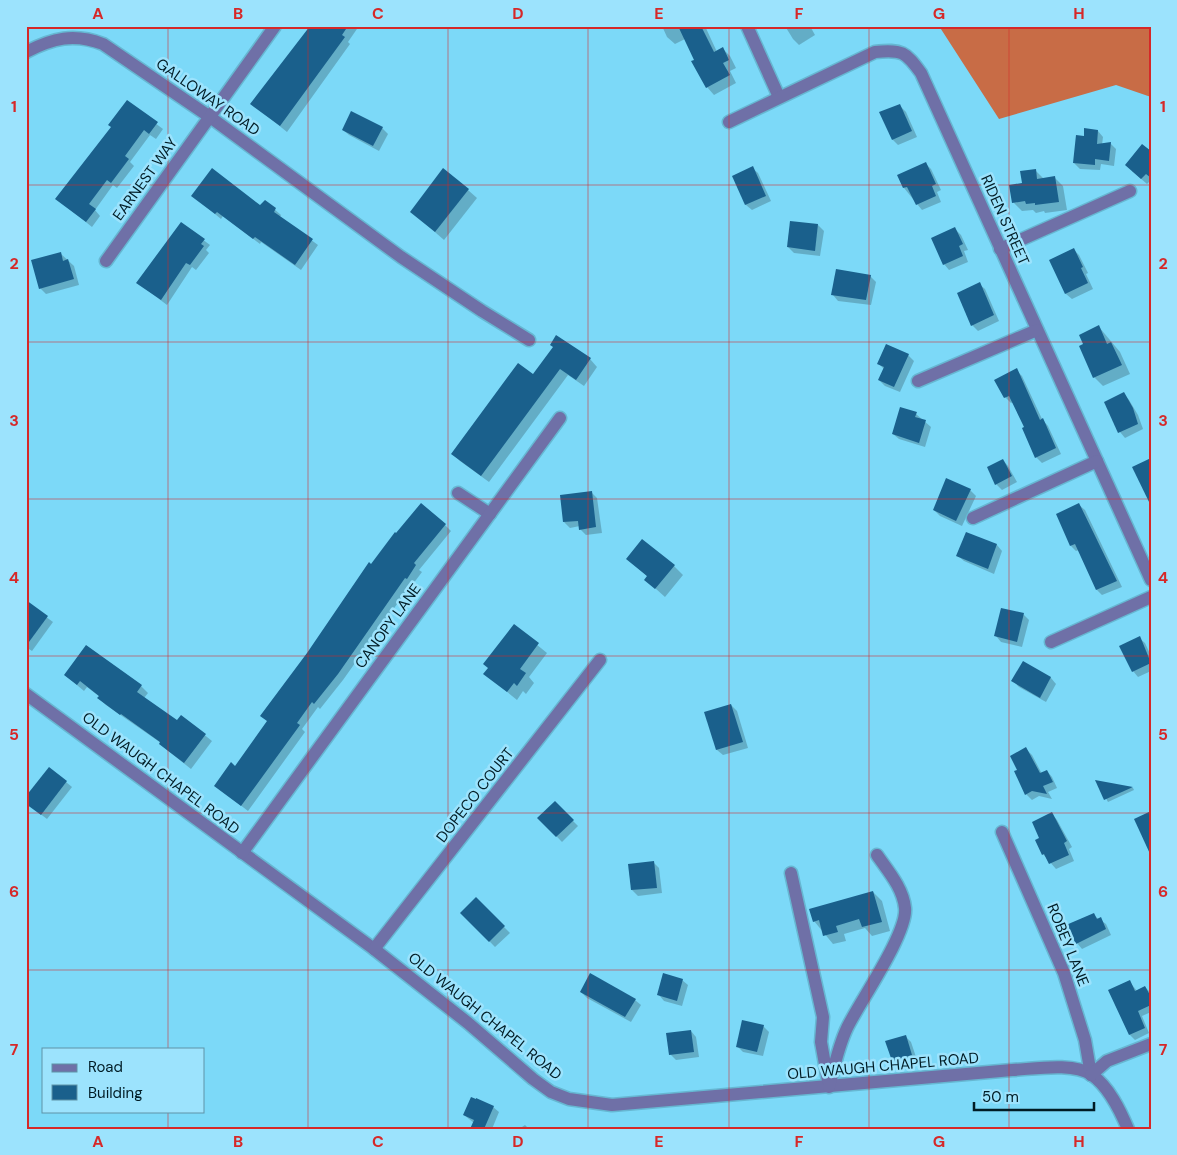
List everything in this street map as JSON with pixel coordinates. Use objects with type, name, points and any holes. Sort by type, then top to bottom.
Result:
[{"type":"street","name":"EARNEST WAY","points":[[106,261],[275,26]]},
{"type":"street","points":[[747,26],[779,97]]},
{"type":"street","name":"GALLOWAY ROAD","points":[[26,52],[56,40],[88,38],[103,44],[210,117],[359,226],[482,311],[529,340]]},
{"type":"street","name":"RIDEN STREET","points":[[729,122],[875,52],[894,50],[910,57],[921,74],[1151,580]]},
{"type":"street","points":[[1000,248],[1130,191]]},
{"type":"street","points":[[918,381],[1037,330]]},
{"type":"street","name":"CANOPY LANE","points":[[242,853],[560,418]]},
{"type":"street","points":[[973,518],[1097,461]]},
{"type":"street","points":[[458,493],[490,514]]},
{"type":"street","points":[[1051,642],[1151,597]]},
{"type":"street","name":"DOPECO COURT","points":[[374,949],[600,660]]},
{"type":"street","name":"OLD WAUGH CHAPEL ROAD","points":[[26,694],[374,949],[468,1022],[533,1079],[551,1092],[569,1099],[612,1105],[1012,1070],[1064,1068],[1091,1075]]},
{"type":"street","name":"ROBEY LANE","points":[[1002,832],[1064,973],[1085,1040],[1091,1075]]},
{"type":"street","points":[[829,1087],[846,1029],[899,934],[906,910],[898,885],[877,854]]},
{"type":"street","points":[[791,872],[823,1017],[821,1042],[829,1087]]},
{"type":"street","points":[[1128,1129],[1112,1099],[1091,1075],[1107,1061],[1151,1044]]},
{"type":"shaded area","points":[[939,26],[1151,26],[1151,97],[1116,85],[999,119]]},
{"type":"building","points":[[310,26],[348,26],[342,35],[345,37],[280,126],[250,104]]},
{"type":"building","points":[[678,26],[701,26],[714,52],[723,47],[729,60],[723,63],[730,75],[706,88],[691,61],[694,60]]},
{"type":"building","points":[[127,100],[158,122],[149,134],[144,130],[125,156],[129,159],[111,183],[107,180],[89,204],[96,209],[86,222],[55,199],[111,127],[108,125]]},
{"type":"building","points":[[900,104],[912,131],[892,140],[879,112]]},
{"type":"building","points":[[351,111],[383,127],[373,146],[342,130]]},
{"type":"building","points":[[1084,128],[1098,130],[1097,144],[1111,142],[1109,161],[1095,159],[1095,165],[1073,163],[1076,135],[1084,136]]},
{"type":"building","points":[[1142,144],[1151,151],[1151,178],[1146,174],[1141,179],[1125,165]]},
{"type":"building","points":[[926,162],[936,184],[932,186],[936,196],[916,205],[907,187],[903,188],[897,175]]},
{"type":"building","points":[[753,166],[766,196],[745,205],[732,176]]},
{"type":"building","points":[[212,168],[260,205],[265,200],[276,208],[274,212],[313,239],[295,265],[255,237],[253,239],[217,212],[215,214],[191,196]]},
{"type":"building","points":[[443,168],[469,189],[435,232],[410,212]]},
{"type":"building","points":[[1036,169],[1037,179],[1055,176],[1059,202],[1035,205],[1035,203],[1026,204],[1025,201],[1012,203],[1009,185],[1022,183],[1020,171]]},
{"type":"building","points":[[790,221],[818,224],[815,251],[787,247]]},
{"type":"building","points":[[181,222],[205,239],[201,244],[204,246],[190,265],[186,263],[161,300],[136,283]]},
{"type":"building","points":[[955,227],[963,244],[959,246],[963,256],[943,265],[931,238]]},
{"type":"building","points":[[1074,248],[1088,283],[1065,294],[1049,260]]},
{"type":"building","points":[[61,252],[63,261],[68,259],[74,279],[39,289],[31,260]]},
{"type":"building","points":[[836,269],[871,275],[866,300],[831,295]]},
{"type":"building","points":[[980,282],[994,315],[971,326],[957,293]]},
{"type":"building","points":[[1099,325],[1107,344],[1111,342],[1122,365],[1093,378],[1079,346],[1083,344],[1079,335]]},
{"type":"building","points":[[556,335],[591,358],[576,380],[560,369],[481,476],[451,454],[518,363],[533,374],[553,347],[550,345]]},
{"type":"building","points":[[886,344],[909,354],[894,387],[878,380],[884,367],[877,364]]},
{"type":"building","points":[[1017,368],[1040,420],[1043,418],[1056,448],[1035,458],[1022,428],[1024,427],[1009,396],[1004,398],[994,380]]},
{"type":"building","points":[[1124,392],[1133,408],[1138,424],[1118,433],[1104,402]]},
{"type":"building","points":[[900,407],[917,412],[915,417],[926,420],[919,443],[892,434]]},
{"type":"building","points":[[1151,458],[1151,506],[1132,467]]},
{"type":"building","points":[[1003,459],[1012,476],[995,485],[987,467]]},
{"type":"building","points":[[946,478],[971,489],[956,521],[933,510]]},
{"type":"building","points":[[592,491],[596,527],[579,530],[578,521],[563,522],[560,495]]},
{"type":"building","points":[[421,503],[446,524],[414,563],[416,565],[407,579],[405,578],[338,674],[314,704],[312,702],[297,723],[300,725],[241,806],[214,786],[231,762],[235,766],[267,721],[260,716],[307,653],[369,562],[371,564],[395,532]]},
{"type":"building","points":[[1079,503],[1117,581],[1096,590],[1075,544],[1070,546],[1056,514]]},
{"type":"building","points":[[966,532],[997,544],[988,569],[956,556]]},
{"type":"building","points":[[642,539],[675,565],[655,589],[644,580],[647,576],[626,559]]},
{"type":"building","points":[[26,600],[48,616],[26,646]]},
{"type":"building","points":[[1001,608],[1024,613],[1017,642],[994,636]]},
{"type":"building","points":[[514,624],[539,643],[520,669],[526,673],[517,686],[514,683],[507,692],[483,674],[488,668],[483,664]]},
{"type":"building","points":[[1140,636],[1151,663],[1132,672],[1119,646]]},
{"type":"building","points":[[86,645],[142,685],[137,692],[177,720],[181,715],[206,734],[184,763],[159,744],[160,742],[97,698],[99,696],[80,681],[77,685],[64,675]]},
{"type":"building","points":[[1023,661],[1051,677],[1040,698],[1011,681]]},
{"type":"building","points":[[731,704],[743,742],[716,750],[704,712]]},
{"type":"building","points":[[1026,747],[1040,773],[1047,770],[1053,782],[1043,786],[1047,794],[1032,791],[1025,795],[1014,771],[1017,770],[1010,756]]},
{"type":"building","points":[[49,767],[67,781],[41,815],[26,804],[26,796]]},
{"type":"building","points":[[1095,780],[1133,787],[1104,800]]},
{"type":"building","points":[[555,801],[574,820],[556,837],[537,818]]},
{"type":"building","points":[[1151,811],[1151,856],[1134,819]]},
{"type":"building","points":[[1052,812],[1067,841],[1064,843],[1069,855],[1049,864],[1044,854],[1042,855],[1035,840],[1039,838],[1032,822]]},
{"type":"building","points":[[654,861],[657,888],[631,890],[628,864]]},
{"type":"building","points":[[873,891],[882,922],[862,927],[859,919],[836,926],[838,932],[823,936],[819,920],[813,922],[809,909]]},
{"type":"building","points":[[476,897],[505,926],[489,942],[460,913]]},
{"type":"building","points":[[1094,913],[1097,919],[1101,917],[1106,929],[1076,944],[1066,925]]},
{"type":"building","points":[[590,973],[636,999],[625,1017],[580,992]]},
{"type":"building","points":[[663,973],[683,979],[677,1001],[657,995]]},
{"type":"building","points":[[1130,980],[1135,991],[1145,986],[1151,997],[1151,1005],[1138,1011],[1145,1028],[1129,1035],[1108,990]]},
{"type":"building","points":[[742,1020],[764,1025],[757,1052],[736,1047]]},
{"type":"building","points":[[691,1030],[694,1052],[669,1055],[666,1033]]},
{"type":"building","points":[[906,1035],[912,1055],[892,1061],[885,1041]]},
{"type":"building","points":[[471,1097],[494,1106],[484,1129],[470,1129],[474,1120],[463,1115]]}]
